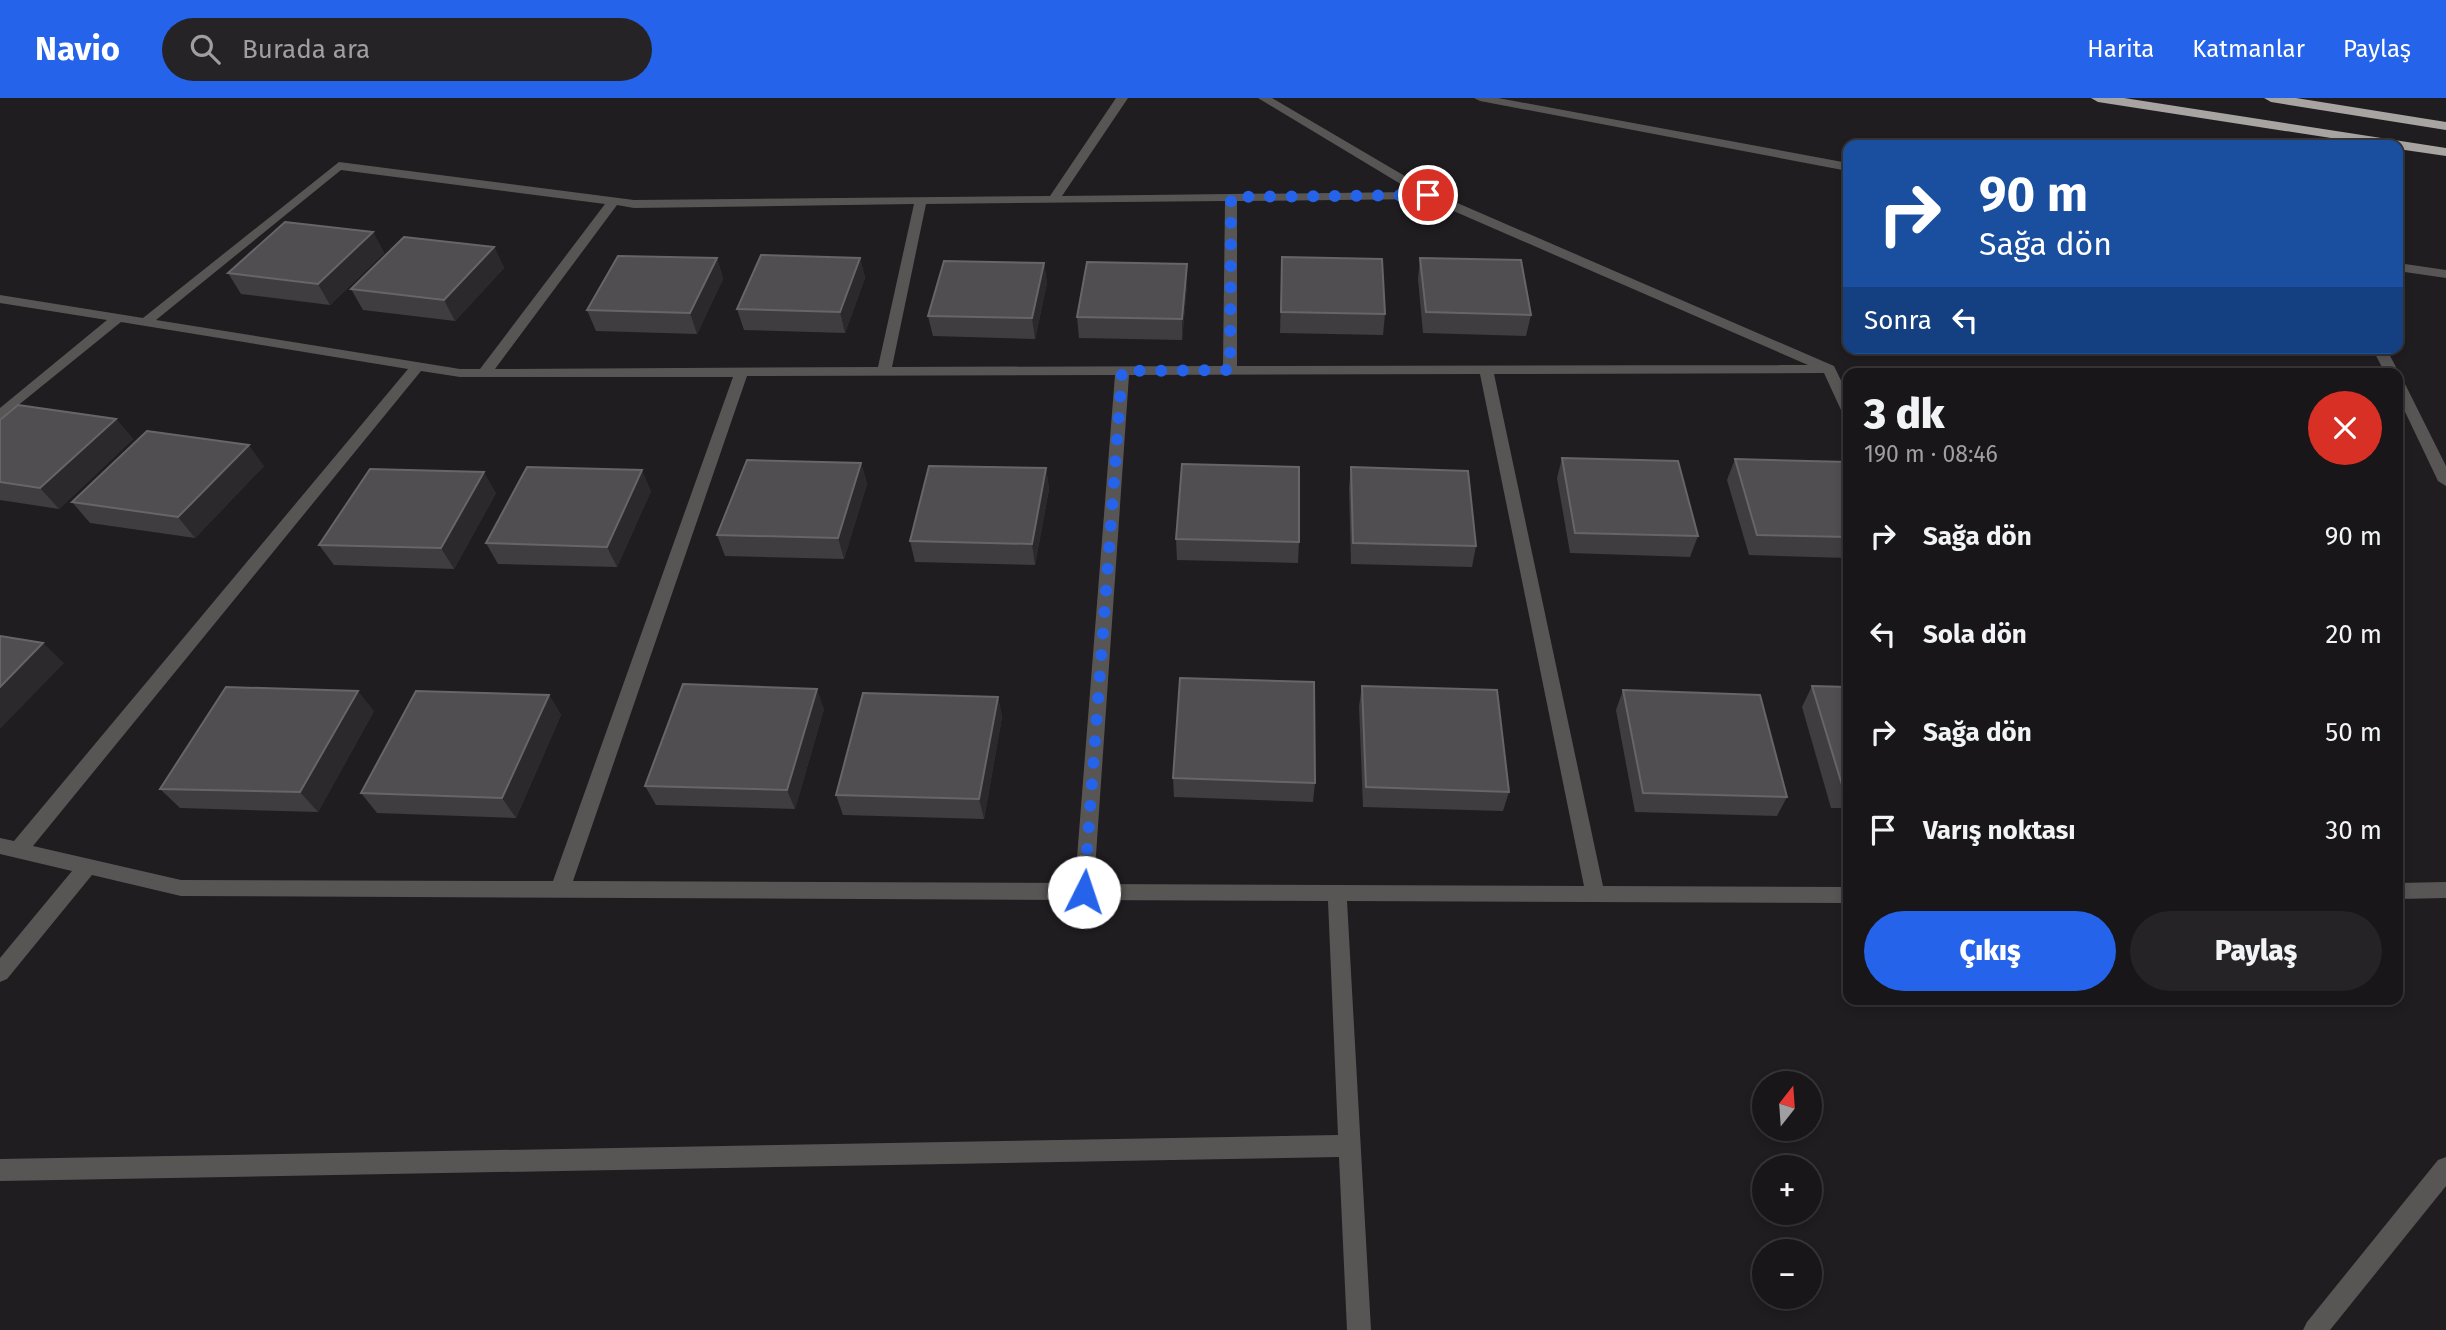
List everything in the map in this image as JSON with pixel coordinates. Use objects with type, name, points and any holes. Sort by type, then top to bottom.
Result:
[{"type":"highway","points":[[2098,98],[2369,140]]},
{"type":"highway","points":[[2271,98],[2446,126]]},
{"type":"highway","points":[[2403,145],[2446,152]]},
{"type":"street","points":[[1054,199],[1122,98]]},
{"type":"street","points":[[1264,98],[1428,195],[1829,369],[1843,399]]},
{"type":"street","points":[[1480,98],[1843,166]]},
{"type":"street","points":[[147,321],[339,166],[634,204],[1428,195]]},
{"type":"street","points":[[1230,370],[1231,197]]},
{"type":"street","points":[[884,372],[921,201]]},
{"type":"street","points":[[484,373],[612,202]]},
{"type":"street","points":[[2403,268],[2446,274]]},
{"type":"street","points":[[0,299],[418,366],[484,373],[1829,369]]},
{"type":"street","points":[[0,415],[119,317]]},
{"type":"street","points":[[418,366],[9,848],[181,888],[1843,895]]},
{"type":"street","points":[[1486,370],[1595,894]]},
{"type":"street","points":[[1084,892],[1122,371]]},
{"type":"street","points":[[559,890],[742,372]]},
{"type":"street","points":[[2403,394],[2446,481]]},
{"type":"street","points":[[0,973],[88,866]]},
{"type":"street","points":[[2403,891],[2446,890]]},
{"type":"street","points":[[1337,893],[1359,1330]]},
{"type":"street","points":[[0,1170],[1350,1146]]},
{"type":"street","points":[[2315,1330],[2446,1168]]},
{"type":"building","points":[[285,222],[373,232],[318,284],[228,273]]},
{"type":"building","points":[[404,237],[494,247],[444,300],[351,289]]},
{"type":"building","points":[[761,255],[860,258],[840,312],[737,309]]},
{"type":"building","points":[[618,256],[717,258],[690,313],[587,310]]},
{"type":"building","points":[[1282,257],[1382,259],[1385,314],[1281,312]]},
{"type":"building","points":[[1420,258],[1521,260],[1531,315],[1426,312]]},
{"type":"building","points":[[944,261],[1044,263],[1032,318],[928,316]]},
{"type":"building","points":[[1087,262],[1187,264],[1182,319],[1077,317]]},
{"type":"building","points":[[18,405],[116,419],[40,488],[0,482],[0,420]]},
{"type":"building","points":[[147,431],[249,445],[178,517],[72,502]]},
{"type":"building","points":[[1562,458],[1678,461],[1698,536],[1575,533]]},
{"type":"building","points":[[1735,459],[1843,462],[1843,537],[1757,535]]},
{"type":"building","points":[[747,460],[861,463],[838,538],[717,535]]},
{"type":"building","points":[[1182,464],[1299,467],[1299,542],[1176,539]]},
{"type":"building","points":[[929,466],[1046,468],[1032,544],[910,541]]},
{"type":"building","points":[[527,467],[642,470],[607,547],[486,543]]},
{"type":"building","points":[[1351,467],[1468,471],[1476,546],[1353,543]]},
{"type":"building","points":[[370,469],[484,472],[441,548],[319,545]]},
{"type":"building","points":[[0,636],[43,643],[0,687]]},
{"type":"building","points":[[1180,678],[1314,682],[1315,783],[1173,778]]},
{"type":"building","points":[[683,684],[817,689],[787,790],[645,786]]},
{"type":"building","points":[[1362,686],[1497,690],[1509,792],[1366,787]]},
{"type":"building","points":[[1812,686],[1843,687],[1843,788]]},
{"type":"building","points":[[226,687],[358,691],[300,792],[160,789]]},
{"type":"building","points":[[1623,690],[1760,695],[1787,797],[1643,793]]},
{"type":"building","points":[[416,691],[549,695],[502,798],[361,793]]},
{"type":"building","points":[[863,693],[998,697],[979,799],[836,795]]},
{"type":"route","points":[[1084,892],[1122,371],[1230,370],[1231,197],[1428,195]]}]
